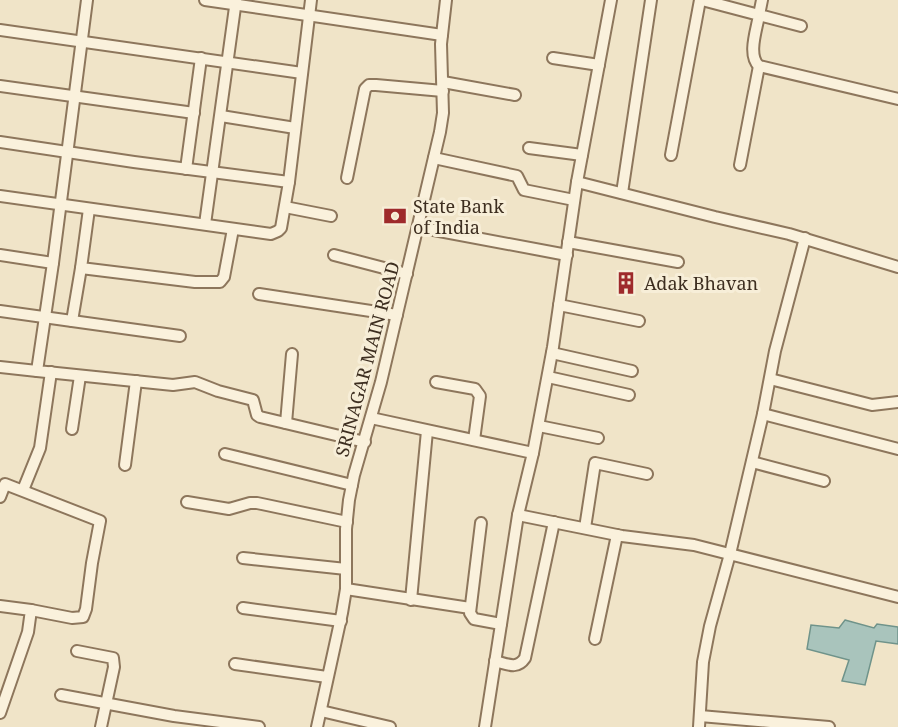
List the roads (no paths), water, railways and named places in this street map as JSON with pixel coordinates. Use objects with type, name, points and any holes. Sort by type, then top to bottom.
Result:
[{"type":"street","points":[[37,371],[87,0]]},
{"type":"street","points":[[205,0],[236,2],[309,16],[442,34]]},
{"type":"street","points":[[0,196],[271,234],[278,231],[281,228],[289,182],[311,0]]},
{"type":"street","name":"SRINAGAR MAIN ROAD","points":[[318,727],[346,589],[347,522],[352,485],[397,315],[443,113],[442,34],[446,0]]},
{"type":"street","points":[[485,727],[518,515],[548,377],[577,182],[611,0]]},
{"type":"street","points":[[622,193],[651,0]]},
{"type":"street","points":[[671,155],[701,0],[801,26]]},
{"type":"street","points":[[762,0],[753,54],[754,62],[759,66],[898,99]]},
{"type":"street","points":[[205,224],[236,2]]},
{"type":"street","points":[[0,30],[302,73]]},
{"type":"street","points":[[186,169],[201,58]]},
{"type":"street","points":[[553,58],[599,65]]},
{"type":"street","points":[[740,165],[759,66]]},
{"type":"street","points":[[347,178],[365,89],[369,85],[443,87],[515,95]]},
{"type":"street","points":[[0,86],[194,113]]},
{"type":"street","points":[[221,116],[295,128]]},
{"type":"street","points":[[0,142],[289,182]]},
{"type":"street","points":[[529,148],[582,155]]},
{"type":"street","points":[[434,158],[517,176],[524,190],[574,200]]},
{"type":"street","points":[[577,182],[805,238],[898,267]]},
{"type":"street","points":[[285,207],[331,216]]},
{"type":"street","points":[[72,321],[89,209]]},
{"type":"street","points":[[417,227],[567,255]]},
{"type":"street","points":[[81,268],[195,282],[220,282],[224,277],[233,229]]},
{"type":"street","points":[[805,238],[775,351],[763,414],[730,554],[710,626],[703,662],[700,722],[829,727]]},
{"type":"street","points":[[568,242],[678,262]]},
{"type":"street","points":[[0,255],[53,263]]},
{"type":"street","points":[[334,255],[406,274]]},
{"type":"street","points":[[259,294],[397,315]]},
{"type":"street","points":[[559,305],[639,321]]},
{"type":"street","points":[[0,311],[180,336]]},
{"type":"street","points":[[552,353],[632,371]]},
{"type":"street","points":[[286,423],[292,354]]},
{"type":"street","points":[[0,367],[173,385],[195,381],[218,391],[253,400],[257,415],[364,442]]},
{"type":"street","points":[[24,490],[40,448],[51,372]]},
{"type":"street","points":[[72,429],[80,376]]},
{"type":"street","points":[[548,377],[629,395]]},
{"type":"street","points":[[770,380],[872,405],[898,402]]},
{"type":"street","points":[[124,465],[136,381]]},
{"type":"street","points":[[436,382],[475,389],[478,392],[480,396],[474,440]]},
{"type":"street","points":[[763,414],[898,448]]},
{"type":"street","points":[[370,418],[533,453]]},
{"type":"street","points":[[539,426],[598,438]]},
{"type":"street","points":[[411,600],[427,431]]},
{"type":"street","points":[[225,454],[352,485]]},
{"type":"street","points":[[752,462],[824,481]]},
{"type":"street","points":[[585,528],[595,463],[646,474]]},
{"type":"street","points":[[0,497],[2,483],[100,521],[83,617],[72,618],[0,606]]},
{"type":"street","points":[[187,502],[229,508],[257,503],[347,522]]},
{"type":"street","points":[[518,515],[617,535],[694,545],[898,597]]},
{"type":"street","points":[[495,662],[516,666],[521,664],[525,658],[554,522]]},
{"type":"street","points":[[481,523],[470,608],[471,617],[501,624]]},
{"type":"street","points":[[595,639],[617,535]]},
{"type":"street","points":[[243,558],[346,569]]},
{"type":"street","points":[[346,589],[470,608]]},
{"type":"street","points":[[243,608],[341,621]]},
{"type":"street","points":[[0,713],[28,632],[31,610]]},
{"type":"street","points":[[77,651],[113,658],[114,667],[101,727]]},
{"type":"street","points":[[235,664],[327,677]]},
{"type":"street","points":[[61,694],[174,716],[259,727]]},
{"type":"street","points":[[321,711],[390,727]]},
{"type":"water","points":[[845,620],[874,628],[877,624],[898,627],[898,644],[876,641],[865,685],[842,681],[849,660],[807,649],[811,625],[839,628]]},
{"type":"place","name":"State Bank of India","points":[[395,216]]},
{"type":"place","name":"Adak Bhavan","points":[[626,283]]}]
